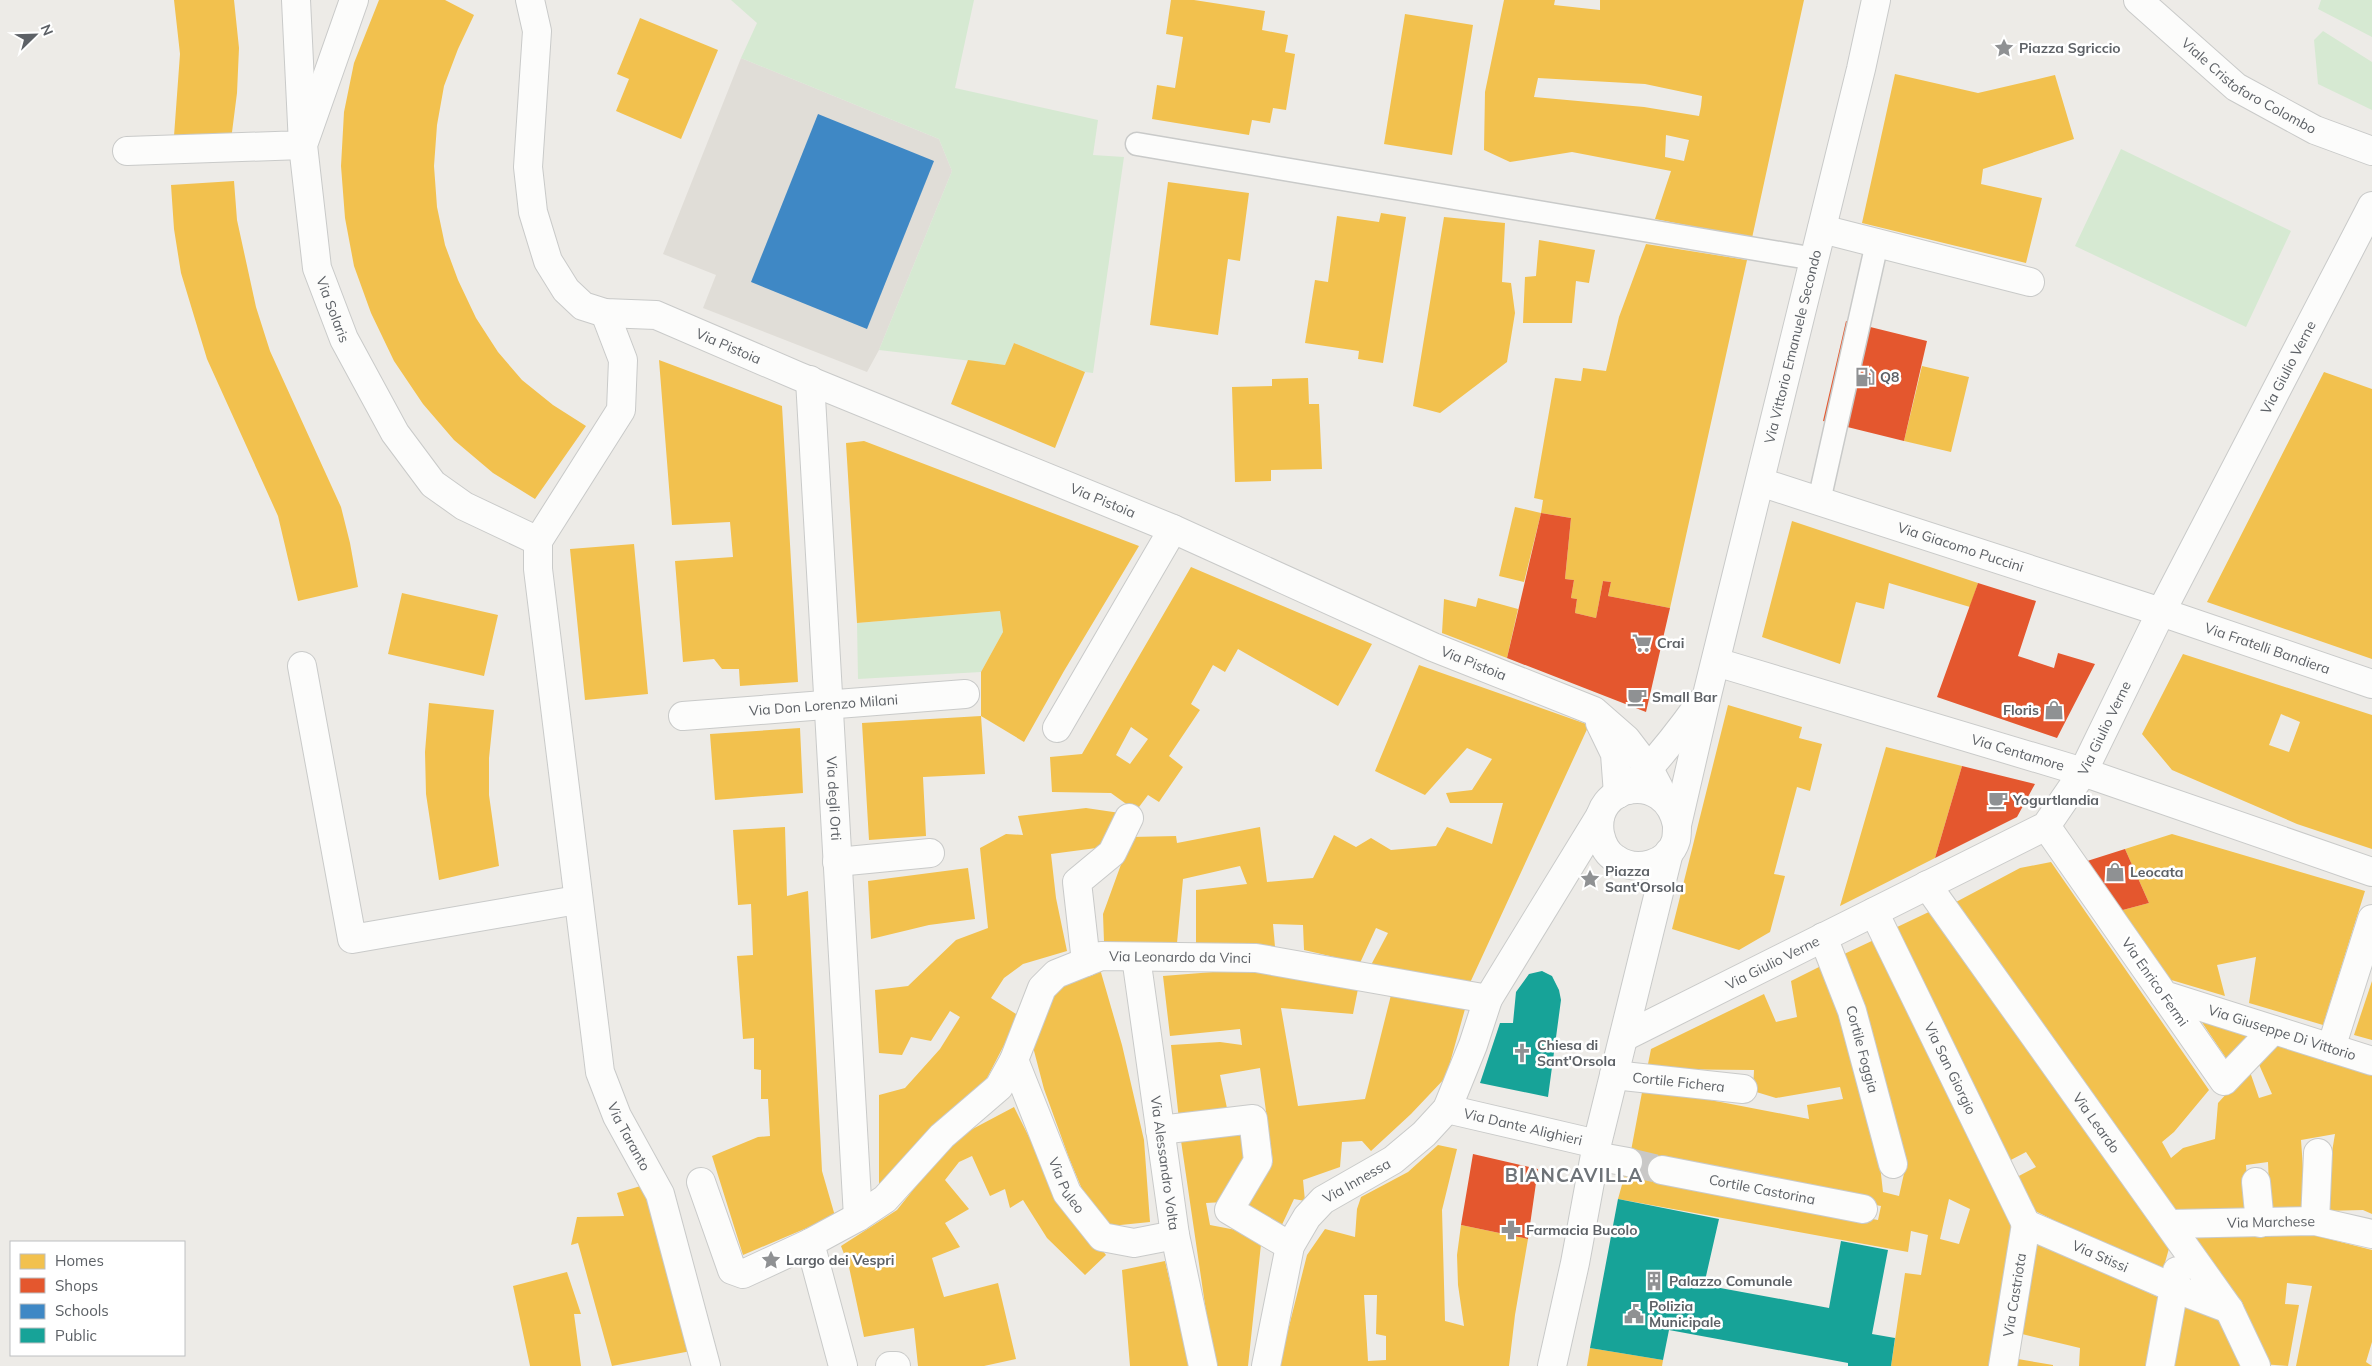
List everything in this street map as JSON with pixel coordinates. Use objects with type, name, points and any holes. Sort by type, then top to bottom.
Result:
[{"type":"street","points":[[127,151],[304,145],[296,0]]},
{"type":"street","name":"Via Solaris","points":[[354,0],[304,145],[317,268],[344,339],[395,433],[433,484],[464,506],[538,541]]},
{"type":"street","name":"Via Pistoia","points":[[530,0],[537,31],[528,166],[533,212],[548,260],[566,290],[583,306],[605,313],[656,315],[1173,529],[1433,648],[1594,711],[1626,739],[1649,769],[1665,798]]},
{"type":"street","name":"Via Vittorio Emanuele Secondo","points":[[1677,825],[1708,691],[1867,44],[1876,0]]},
{"type":"street","name":"Viale Cristoforo Colombo","points":[[2138,0],[2236,87],[2315,130],[2372,151]]},
{"type":"street","name":"Via Giulio Verne","points":[[1624,1037],[2046,826],[2083,772],[2161,612],[2372,206]]},
{"type":"street","points":[[1822,229],[2030,282]]},
{"type":"street","points":[[538,541],[621,410],[623,360],[605,313]]},
{"type":"street","name":"Via degli Orti","points":[[810,380],[837,862],[848,1222]]},
{"type":"street","name":"Via Giacomo Puccini","points":[[1760,482],[2161,612]]},
{"type":"street","points":[[1058,728],[1173,529]]},
{"type":"street","name":"Via Taranto","points":[[538,541],[538,569],[577,900],[600,1072],[617,1116],[660,1194],[706,1366]]},
{"type":"street","name":"Via Fratelli Bandiera","points":[[2161,612],[2372,684]]},
{"type":"street","name":"Via Centamore","points":[[1716,662],[2083,772],[2173,805],[2372,872]]},
{"type":"street","points":[[302,666],[352,939],[577,900]]},
{"type":"street","points":[[1623,792],[1647,789],[1665,798],[1675,814],[1677,825],[1676,841],[1669,852],[1660,860],[1650,865],[1626,864],[1615,859],[1601,840],[1600,816],[1611,799],[1623,792],[1649,769],[1677,736],[1708,691]]},
{"type":"street","name":"Via Don Lorenzo Milani","points":[[683,716],[965,694]]},
{"type":"street","points":[[1594,711],[1615,754],[1623,792]]},
{"type":"street","name":"Via Innessa","points":[[1266,1366],[1290,1246],[1306,1217],[1323,1200],[1393,1160],[1424,1134],[1447,1109],[1479,1003],[1600,816]]},
{"type":"street","points":[[1086,962],[1077,882],[1112,854],[1129,818]]},
{"type":"street","name":"Via Enrico Fermi","points":[[2046,826],[2224,1081],[2273,1030]]},
{"type":"street","points":[[1552,1366],[1575,1263],[1596,1150],[1669,852]]},
{"type":"street","points":[[837,862],[930,853]]},
{"type":"street","name":"Via Leardo","points":[[1927,885],[2229,1308],[2256,1366]]},
{"type":"street","name":"Via San Giorgio","points":[[1874,912],[2026,1224]]},
{"type":"street","points":[[2331,1048],[2372,919]]},
{"type":"street","name":"Cortile Foggia","points":[[1823,937],[1852,1010],[1893,1164]]},
{"type":"street","name":"Via Leonardo da Vinci","points":[[701,1182],[732,1270],[743,1274],[810,1243],[848,1222],[885,1198],[942,1136],[999,1087],[1014,1060],[1042,988],[1056,974],[1101,956],[1256,958],[1479,1003]]},
{"type":"street","name":"Via Alessandro Volta","points":[[1136,956],[1175,1235],[1204,1366]]},
{"type":"street","name":"Via Giuseppe Di Vittorio","points":[[2164,995],[2372,1061]]},
{"type":"street","name":"Via Puleo","points":[[1014,1060],[1067,1193],[1102,1236],[1134,1243],[1175,1235]]},
{"type":"street","name":"Cortile Fichera","points":[[1614,1075],[1742,1090]]},
{"type":"street","name":"Via Dante Alighieri","points":[[1447,1109],[1596,1150],[1628,1162]]},
{"type":"street","points":[[1160,1130],[1253,1119],[1258,1162],[1229,1210],[1290,1246]]},
{"type":"street","points":[[2315,1221],[2318,1153]]},
{"type":"street","name":"Cortile Castorina","points":[[1662,1170],[1863,1209]]},
{"type":"street","points":[[2256,1182],[2260,1222]]},
{"type":"street","name":"Via Marchese","points":[[2176,1233],[2260,1222],[2315,1221],[2372,1234]]},
{"type":"street","name":"Via Stissi","points":[[2026,1224],[2174,1288],[2229,1308]]},
{"type":"street","name":"Via Castriota","points":[[2003,1366],[2026,1224]]},
{"type":"street","points":[[2160,1366],[2174,1288],[2176,1233]]},
{"type":"street","points":[[810,1243],[843,1366]]},
{"type":"street","points":[[890,1366],[896,1366]]},
{"type":"lane","points":[[1137,144],[1815,259]]},
{"type":"lane","points":[[1819,501],[1877,243]]},
{"type":"shaded area","points":[[741,58],[939,139],[952,171],[879,350],[867,372],[703,308],[716,275],[663,254]]},
{"type":"green space","points":[[731,0],[974,0],[955,88],[1098,120],[1093,155],[1124,157],[1093,373],[1085,372],[1014,343],[1005,365],[879,350],[952,171],[939,139],[741,58],[757,23]]},
{"type":"green space","points":[[2321,0],[2372,0],[2372,37],[2318,9]]},
{"type":"green space","points":[[2323,31],[2372,62],[2372,110],[2318,84],[2314,40]]},
{"type":"green space","points":[[2121,149],[2291,231],[2246,327],[2075,246]]},
{"type":"green space","points":[[1000,611],[1003,632],[981,672],[858,679],[857,623]]},
{"type":"building: Homes","points":[[174,0],[234,0],[239,48],[237,93],[231,140],[174,136],[180,54]]},
{"type":"building: Homes","points":[[379,0],[445,0],[474,15],[458,49],[444,86],[437,125],[434,166],[437,207],[445,245],[458,280],[476,318],[498,352],[522,380],[553,405],[586,426],[535,499],[493,473],[454,440],[423,404],[394,361],[371,313],[354,266],[345,218],[341,166],[344,112],[354,63]]},
{"type":"building: Homes","points":[[1171,0],[1194,0],[1265,11],[1262,30],[1288,35],[1285,52],[1295,54],[1286,110],[1273,108],[1270,123],[1252,120],[1249,135],[1152,119],[1157,85],[1175,88],[1183,37],[1166,34]]},
{"type":"building: Homes","points":[[1504,0],[1555,0],[1554,5],[1600,10],[1600,0],[1804,0],[1752,238],[1655,219],[1671,171],[1572,152],[1510,162],[1484,150],[1485,92]],"holes":[[[1538,78],[1645,84],[1702,96],[1699,116],[1644,107],[1534,97]],[[1666,135],[1689,140],[1684,161],[1665,157]]]},
{"type":"building: Homes","points":[[1405,14],[1473,25],[1452,155],[1384,144]]},
{"type":"building: Homes","points":[[640,18],[718,50],[681,139],[616,111],[629,79],[617,74]]},
{"type":"building: Homes","points":[[1895,74],[1978,93],[2055,75],[2074,139],[1983,169],[1981,184],[2042,198],[2026,263],[1862,223]]},
{"type":"building: Homes","points":[[234,181],[237,220],[256,307],[270,351],[341,507],[358,587],[298,601],[278,516],[207,359],[181,273],[174,229],[171,185]]},
{"type":"building: Homes","points":[[1168,182],[1249,193],[1240,261],[1228,259],[1218,335],[1150,325]]},
{"type":"building: Homes","points":[[1381,213],[1406,217],[1383,363],[1358,359],[1359,351],[1305,343],[1315,280],[1328,282],[1337,216],[1379,222]]},
{"type":"building: Homes","points":[[1444,217],[1505,223],[1502,282],[1511,283],[1515,313],[1507,362],[1440,413],[1413,406]]},
{"type":"building: Homes","points":[[1539,240],[1595,250],[1589,283],[1576,281],[1572,323],[1523,323],[1525,277],[1536,276]]},
{"type":"building: Homes","points":[[1646,244],[1747,260],[1670,608],[1608,596],[1611,582],[1603,581],[1596,618],[1575,613],[1577,599],[1571,598],[1574,580],[1565,579],[1571,518],[1541,513],[1543,500],[1534,498],[1555,378],[1581,381],[1583,368],[1606,371],[1619,317]]},
{"type":"building: Homes","points":[[1014,343],[1085,372],[1055,448],[951,404],[968,360],[1005,365]]},
{"type":"building: Homes","points":[[659,360],[782,406],[798,682],[740,686],[739,669],[722,669],[714,659],[683,662],[675,561],[733,557],[730,522],[672,525]]},
{"type":"building: Homes","points":[[1922,366],[1969,377],[1951,452],[1904,441]]},
{"type":"building: Homes","points":[[2324,372],[2372,389],[2372,659],[2207,602]]},
{"type":"building: Homes","points":[[1308,378],[1309,404],[1319,404],[1322,469],[1271,470],[1271,481],[1235,482],[1232,387],[1272,386],[1272,379]]},
{"type":"building: Homes","points":[[864,441],[1139,546],[1024,742],[981,716],[981,672],[1003,632],[1000,611],[857,623],[846,443]]},
{"type":"building: Homes","points":[[1515,507],[1541,513],[1524,582],[1499,576]]},
{"type":"building: Homes","points":[[1792,521],[1978,583],[1970,607],[1889,583],[1884,609],[1856,602],[1840,664],[1762,637]]},
{"type":"building: Homes","points":[[634,544],[648,694],[585,700],[570,549]]},
{"type":"building: Homes","points":[[1191,567],[1372,644],[1338,706],[1238,649],[1225,672],[1213,665],[1191,704],[1200,710],[1169,756],[1183,767],[1159,802],[1148,795],[1136,811],[1111,793],[1052,792],[1050,757],[1082,754]],"holes":[[[1131,727],[1148,739],[1130,764],[1116,755]]]},
{"type":"building: Homes","points":[[402,593],[498,615],[484,676],[388,654]]},
{"type":"building: Homes","points":[[1478,598],[1518,609],[1507,658],[1442,633],[1444,599],[1476,607]]},
{"type":"building: Homes","points":[[2183,654],[2372,715],[2372,849],[2297,824],[2172,770],[2142,734]],"holes":[[[2281,714],[2300,722],[2289,752],[2269,745]]]},
{"type":"building: Homes","points":[[1419,665],[1589,725],[1469,985],[1371,965],[1388,933],[1376,928],[1360,963],[1304,950],[1303,925],[1273,924],[1275,947],[1196,943],[1196,890],[1247,884],[1240,866],[1183,879],[1177,943],[1104,942],[1103,914],[1131,837],[1176,836],[1177,843],[1260,827],[1267,882],[1313,878],[1334,835],[1356,847],[1371,838],[1391,850],[1436,846],[1447,827],[1492,844],[1503,803],[1450,803],[1446,793],[1472,790],[1492,759],[1467,748],[1425,795],[1375,771]]},
{"type":"building: Homes","points":[[429,703],[494,710],[489,758],[489,795],[499,866],[439,880],[426,794],[425,752]]},
{"type":"building: Homes","points":[[1728,705],[1802,727],[1799,738],[1822,744],[1810,791],[1797,787],[1774,874],[1785,876],[1770,932],[1739,950],[1672,929]]},
{"type":"building: Homes","points":[[981,716],[985,774],[923,777],[926,836],[869,840],[862,723]]},
{"type":"building: Homes","points":[[800,728],[803,793],[715,800],[710,734]]},
{"type":"building: Homes","points":[[1886,747],[1962,766],[1935,858],[1840,906]]},
{"type":"building: Homes","points":[[1086,808],[1120,813],[1104,847],[1051,854],[1056,898],[1067,951],[1023,964],[1004,978],[991,998],[1019,1016],[987,1078],[962,1106],[879,1187],[879,1095],[905,1088],[940,1049],[960,1017],[950,1011],[931,1041],[911,1037],[902,1055],[879,1053],[875,990],[908,986],[956,940],[988,928],[980,848],[1006,834],[1023,835],[1018,816]]},
{"type":"building: Homes","points":[[785,827],[787,896],[808,891],[822,1171],[835,1216],[743,1255],[712,1156],[758,1137],[770,1136],[768,1099],[761,1099],[761,1070],[754,1069],[754,1038],[743,1039],[737,956],[753,955],[751,904],[738,905],[733,830]]},
{"type":"building: Homes","points":[[2172,834],[2365,891],[2323,1025],[2249,1003],[2256,957],[2217,965],[2225,996],[2168,979],[2119,911],[2149,903],[2125,849]]},
{"type":"building: Homes","points":[[2051,862],[2209,1090],[2174,1132],[2162,1142],[2171,1158],[2183,1148],[2215,1139],[2218,1103],[2249,1069],[2259,1098],[2272,1094],[2257,1060],[2273,1043],[2372,1073],[2372,1214],[2363,1210],[2322,1211],[2335,1134],[2301,1140],[2306,1211],[2270,1211],[2268,1162],[2246,1165],[2249,1211],[2175,1212],[1956,902],[2020,868]]},
{"type":"building: Homes","points":[[968,868],[975,919],[929,925],[871,939],[868,881]]},
{"type":"building: Homes","points":[[1933,910],[2170,1245],[2162,1273],[2029,1208],[2015,1178],[2036,1167],[2026,1152],[2007,1162],[1895,928]]},
{"type":"building: Homes","points":[[1876,939],[2014,1226],[1989,1366],[1891,1366],[1905,1273],[1921,1275],[1928,1235],[1911,1231],[1908,1252],[1618,1199],[1630,1156],[1643,1087],[1809,1119],[1807,1105],[1843,1099],[1840,1087],[1776,1098],[1753,1091],[1754,1070],[1647,1069],[1651,1049],[1764,994],[1776,1022],[1797,1017],[1791,981],[1827,963],[1879,1157],[1883,1192],[1899,1196],[1905,1169],[1842,955]],"holes":[[[1719,1175],[1881,1206],[1878,1220],[1839,1213]],[[1949,1199],[1970,1209],[1959,1244],[1940,1239]]]},
{"type":"building: Homes","points":[[1100,969],[1122,1045],[1144,1140],[1150,1222],[1101,1227],[1089,1206],[1069,1158],[1044,1089],[1033,1047],[1054,989]]},
{"type":"building: Homes","points":[[1251,969],[1358,989],[1353,1014],[1281,1008],[1298,1106],[1365,1099],[1391,995],[1465,1009],[1446,1077],[1411,1114],[1371,1151],[1362,1141],[1342,1142],[1340,1167],[1303,1180],[1305,1201],[1294,1199],[1280,1229],[1242,1206],[1273,1162],[1260,1068],[1220,1075],[1228,1113],[1179,1120],[1171,1045],[1220,1042],[1242,1045],[1240,1029],[1170,1036],[1163,976]]},
{"type":"building: Homes","points":[[2372,981],[2372,1040],[2354,1035]]},
{"type":"building: Homes","points":[[2199,1018],[2252,1033],[2228,1061]]},
{"type":"building: Homes","points":[[1014,1107],[1045,1169],[1078,1219],[1106,1255],[1085,1275],[1047,1238],[1023,1200],[1010,1208],[1005,1189],[990,1196],[972,1156],[959,1162],[945,1180],[969,1209],[945,1223],[960,1247],[932,1258],[944,1297],[998,1283],[1016,1359],[984,1366],[918,1366],[914,1328],[864,1337],[849,1267],[841,1246],[897,1210],[933,1165],[948,1142]]},
{"type":"building: Homes","points":[[1244,1128],[1247,1161],[1230,1191],[1223,1193],[1224,1202],[1206,1203],[1210,1225],[1262,1235],[1248,1366],[1214,1366],[1180,1134]]},
{"type":"building: Homes","points":[[1438,1145],[1457,1149],[1442,1210],[1445,1321],[1464,1326],[1458,1285],[1457,1255],[1461,1225],[1528,1239],[1515,1315],[1509,1366],[1279,1366],[1307,1255],[1325,1229],[1355,1237],[1357,1209],[1361,1197],[1408,1172]],"holes":[[[1364,1295],[1377,1295],[1376,1334],[1386,1336],[1386,1360],[1368,1361]]]},
{"type":"building: Homes","points":[[644,1185],[691,1351],[612,1366],[578,1243],[571,1245],[577,1217],[624,1216],[617,1193]]},
{"type":"building: Homes","points":[[2191,1232],[2309,1234],[2372,1250],[2372,1342],[2366,1362],[2372,1366],[2296,1366],[2312,1286],[2287,1283],[2285,1304],[2299,1305],[2288,1366],[2262,1364],[2252,1324]]},
{"type":"building: Homes","points":[[2037,1241],[2162,1299],[2149,1366],[2079,1366],[2080,1348],[2022,1334]]},
{"type":"building: Homes","points":[[1165,1261],[1190,1366],[1130,1366],[1122,1270]]},
{"type":"building: Homes","points":[[567,1272],[581,1314],[574,1314],[581,1366],[530,1366],[513,1286]]},
{"type":"building: Homes","points":[[2183,1302],[2226,1322],[2245,1366],[2173,1366]]},
{"type":"building: Homes","points":[[1590,1348],[1663,1360],[1662,1366],[1587,1366]]},
{"type":"building: Homes","points":[[2018,1359],[2053,1365],[2053,1366],[2016,1366]]},
{"type":"building: Shops","points":[[1846,321],[1927,341],[1904,441],[1823,421]]},
{"type":"building: Shops","points":[[1541,513],[1571,518],[1565,579],[1574,580],[1571,598],[1577,599],[1575,613],[1596,618],[1603,581],[1611,582],[1608,596],[1670,608],[1646,712],[1507,658]]},
{"type":"building: Shops","points":[[1978,583],[2036,601],[2018,656],[2054,668],[2058,653],[2095,664],[2057,738],[1937,697]]},
{"type":"building: Shops","points":[[1962,766],[2035,784],[2017,817],[1935,858]]},
{"type":"building: Shops","points":[[2125,849],[2149,903],[2119,911],[2084,862]]},
{"type":"building: Shops","points":[[1473,1154],[1538,1169],[1528,1239],[1461,1225]]},
{"type":"building: Schools","points":[[818,114],[934,161],[867,329],[751,282]]},
{"type":"building: Public","name":"Chiesa di Sant'Orsola","points":[[1542,971],[1552,976],[1559,990],[1561,1000],[1548,1097],[1480,1083],[1500,1023],[1513,1023],[1516,992],[1529,974]]},
{"type":"building: Public","name":"Palazzo Comunale","points":[[1618,1199],[1719,1219],[1704,1285],[1829,1308],[1841,1241],[1888,1250],[1872,1334],[1895,1338],[1891,1366],[1848,1366],[1848,1363],[1669,1330],[1663,1360],[1590,1348]]},
{"type":"tunnel","points":[[1628,1162],[1662,1170]]},
{"type":"place","name":"Piazza Sgriccio","points":[[2004,48]]},
{"type":"place","name":"Q8","points":[[1865,377]]},
{"type":"place","name":"Crai","points":[[1642,643]]},
{"type":"place","name":"Small Bar","points":[[1637,697]]},
{"type":"place","name":"Floris","points":[[2054,710]]},
{"type":"place","name":"Yogurtlandia","points":[[1998,800]]},
{"type":"place","name":"Leocata","points":[[2115,872]]},
{"type":"place","name":"Piazza Sant'Orsola","points":[[1590,879]]},
{"type":"place","name":"Chiesa di Sant'Orsola","points":[[1522,1053]]},
{"type":"place","name":"Farmacia Bucolo","points":[[1511,1230]]},
{"type":"place","name":"Largo dei Vespri","points":[[771,1260]]},
{"type":"place","name":"Palazzo Comunale","points":[[1654,1281]]},
{"type":"place","name":"Polizia Municipale","points":[[1634,1314]]},
{"type":"district","name":"BIANCAVILLA","points":[[1574,1175]]}]
